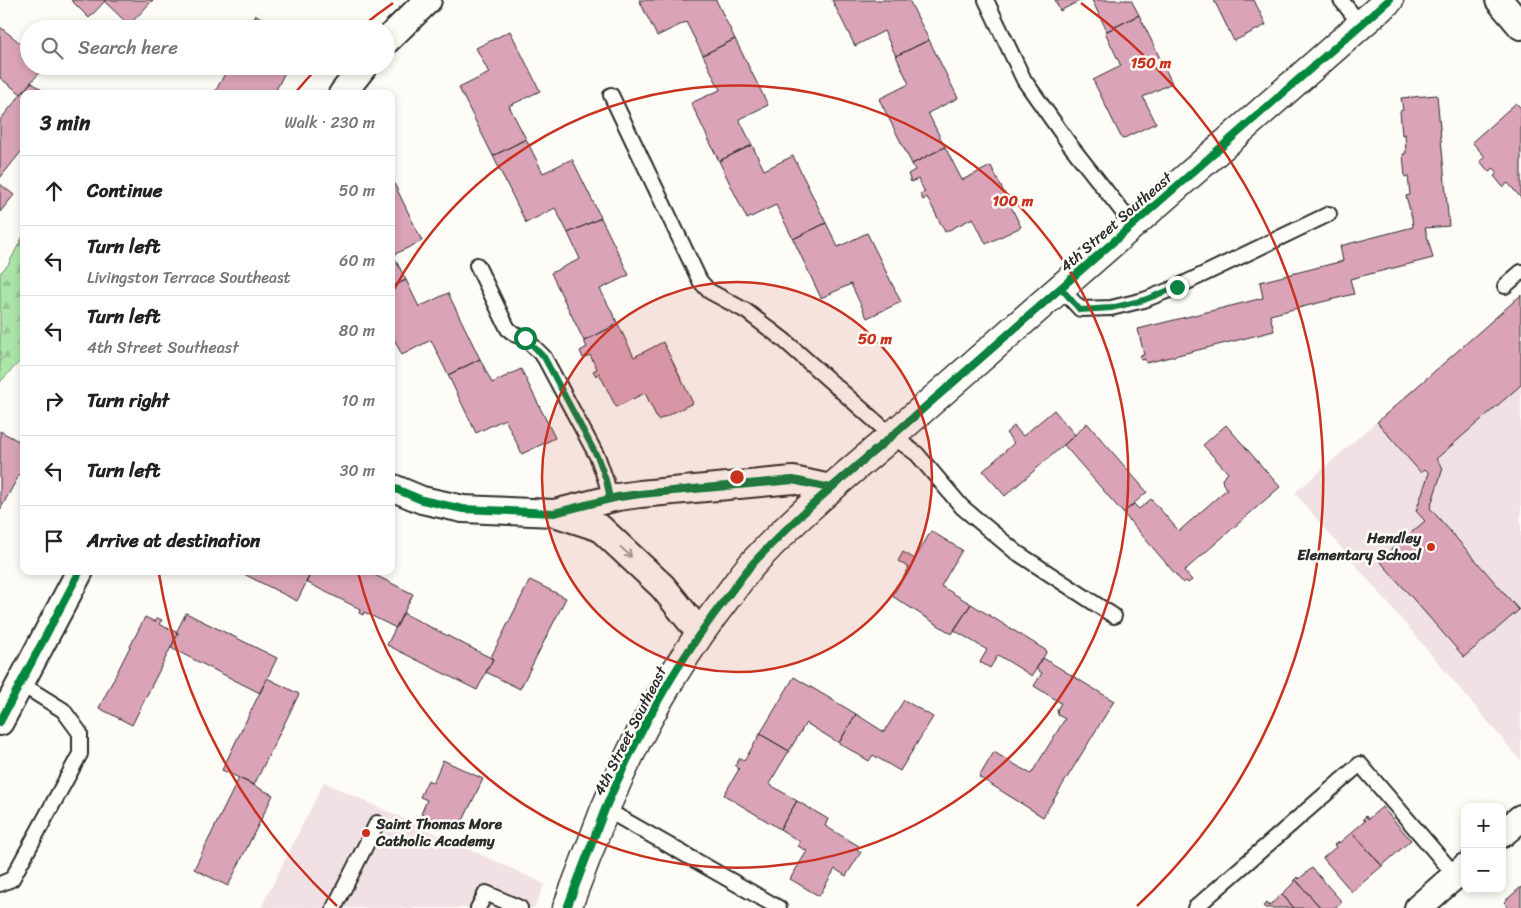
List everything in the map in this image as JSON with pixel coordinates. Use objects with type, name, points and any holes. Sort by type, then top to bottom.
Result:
[{"type":"street","points":[[395,32],[428,0]]},
{"type":"street","name":"4th Street Southeast","points":[[567,908],[606,809],[642,730],[700,633],[756,559],[830,488],[892,436],[1390,0]]},
{"type":"street","points":[[1499,0],[1521,26]]},
{"type":"street","points":[[345,90],[357,75]]},
{"type":"street","points":[[554,513],[608,499],[640,494],[792,480],[830,488]]},
{"type":"street","points":[[395,489],[422,500],[463,509],[554,513],[600,528],[663,587],[700,633]]},
{"type":"street","points":[[0,722],[78,575]]},
{"type":"street","points":[[1506,831],[1521,818]]},
{"type":"street","points":[[1418,908],[1460,871]]},
{"type":"lane","points":[[986,0],[1024,80],[1070,145],[1133,225]]},
{"type":"lane","points":[[1341,0],[1361,25]]},
{"type":"lane","points":[[611,95],[700,281],[709,291],[746,311],[785,341],[892,436],[917,454],[962,507],[1016,552],[1114,616]]},
{"type":"lane","points":[[1061,288],[1080,310],[1111,308],[1144,300],[1177,287],[1329,214]]},
{"type":"lane","points":[[477,265],[508,329],[516,335],[525,338],[544,357],[598,458],[609,494],[600,528]]},
{"type":"lane","points":[[1505,286],[1521,272]]},
{"type":"lane","points":[[0,884],[12,879],[80,754],[80,733],[63,710],[21,684]]},
{"type":"lane","points":[[1194,908],[1360,764],[1460,871]]},
{"type":"lane","points":[[606,809],[779,908]]},
{"type":"lane","points":[[334,908],[377,822]]},
{"type":"lane","points":[[478,908],[486,893],[520,908]]},
{"type":"shaded area","name":"Hendley Elementary School","points":[[1521,295],[1521,761],[1295,493]]},
{"type":"shaded area","name":"Saint Thomas More Catholic Academy","points":[[324,782],[545,884],[534,908],[261,908]]},
{"type":"green space","points":[[20,242],[20,361],[0,382],[0,273],[8,265]]},
{"type":"building","points":[[71,0],[106,0],[89,18]]},
{"type":"building","points":[[153,0],[134,20],[124,20],[104,1]]},
{"type":"building","points":[[639,0],[716,0],[735,39],[703,55],[686,22],[657,36]]},
{"type":"building","points":[[832,0],[909,0],[929,40],[896,56],[884,31],[855,46]]},
{"type":"building","points":[[1055,0],[1081,0],[1060,11]]},
{"type":"building","points":[[1092,0],[1131,0],[1139,15],[1107,31]]},
{"type":"building","points":[[1214,0],[1254,0],[1266,25],[1234,41]]},
{"type":"building","points":[[256,15],[265,20],[254,20]]},
{"type":"building","points":[[1139,15],[1172,83],[1143,97],[1156,123],[1122,139],[1093,80],[1121,66],[1105,32]]},
{"type":"building","points":[[0,27],[20,43],[20,75],[37,75],[24,90],[20,90],[20,93],[0,78]]},
{"type":"building","points":[[510,31],[540,91],[509,106],[526,139],[493,156],[459,88],[489,73],[476,48]]},
{"type":"building","points":[[735,39],[768,105],[739,119],[752,145],[719,161],[691,103],[720,90],[703,55]]},
{"type":"building","points":[[929,40],[958,98],[928,113],[945,147],[912,164],[879,99],[909,84],[896,56]]},
{"type":"building","points":[[224,75],[284,75],[276,90],[216,90]]},
{"type":"building","points":[[31,82],[42,90],[24,90]]},
{"type":"building","points":[[20,95],[20,153],[0,178],[0,120]]},
{"type":"building","points":[[1437,95],[1449,226],[1425,228],[1433,258],[1350,279],[1354,294],[1270,315],[1274,331],[1146,363],[1145,359],[1141,360],[1139,356],[1144,355],[1138,329],[1263,298],[1260,282],[1343,261],[1340,246],[1413,227],[1406,196],[1410,195],[1408,176],[1405,177],[1403,154],[1406,153],[1405,134],[1402,135],[1400,111],[1403,110],[1401,98]]},
{"type":"building","points":[[1516,103],[1521,108],[1521,198],[1508,183],[1503,187],[1494,176],[1498,173],[1494,168],[1489,172],[1480,161],[1485,157],[1472,142]]},
{"type":"building","points":[[526,139],[543,173],[572,159],[601,218],[568,233],[555,208],[526,223],[493,156]]},
{"type":"building","points":[[752,145],[764,170],[793,156],[826,223],[793,239],[776,205],[747,219],[719,161]]},
{"type":"building","points":[[945,147],[962,180],[991,166],[1021,227],[986,244],[973,218],[945,232],[927,197],[923,200],[920,194],[925,192],[918,179],[911,182],[908,174],[915,170],[912,164]]},
{"type":"building","points":[[0,184],[14,195],[0,212]]},
{"type":"building","points":[[395,185],[422,241],[395,254]]},
{"type":"building","points":[[601,218],[629,275],[600,289],[618,324],[584,341],[551,273],[580,259],[568,233]]},
{"type":"building","points":[[826,223],[838,247],[867,233],[901,302],[867,318],[851,284],[821,298],[793,239]]},
{"type":"building","points":[[395,259],[406,280],[395,285]]},
{"type":"building","points":[[406,280],[419,307],[448,293],[480,359],[448,375],[431,340],[402,355],[395,341],[395,285]]},
{"type":"building","points":[[1521,295],[1521,385],[1436,459],[1443,468],[1430,508],[1519,610],[1464,657],[1379,560],[1425,521],[1416,511],[1429,473],[1425,469],[1421,473],[1377,422]]},
{"type":"building","points":[[618,324],[634,357],[663,342],[693,403],[658,420],[645,393],[616,407],[599,373],[596,376],[593,371],[597,369],[590,355],[583,358],[580,351],[587,347],[584,341]]},
{"type":"building","points":[[480,359],[492,383],[521,369],[555,438],[522,454],[505,419],[476,433],[448,375]]},
{"type":"building","points":[[1054,410],[1075,435],[1005,496],[983,471],[1014,443],[1006,433],[1014,426],[1023,436]]},
{"type":"building","points":[[1087,423],[1147,492],[1123,513],[1064,445]]},
{"type":"building","points":[[1226,425],[1280,487],[1184,571],[1192,580],[1188,583],[1186,581],[1183,583],[1123,513],[1134,504],[1139,509],[1151,499],[1179,531],[1227,489],[1222,479],[1228,473],[1203,445]]},
{"type":"building","points":[[0,431],[20,442],[20,473],[0,510]]},
{"type":"building","points":[[931,531],[962,550],[941,586],[971,604],[952,634],[892,596],[909,568],[898,561],[903,552],[915,559]]},
{"type":"building","points":[[246,575],[310,575],[297,601]]},
{"type":"building","points":[[310,575],[375,575],[413,594],[396,628],[364,612],[363,615],[359,613],[360,609],[306,582]]},
{"type":"building","points":[[530,580],[566,598],[520,689],[486,672],[493,659],[491,657]]},
{"type":"building","points":[[971,604],[1047,651],[1032,676],[998,655],[990,668],[980,662],[987,650],[954,630]]},
{"type":"building","points":[[186,613],[277,658],[260,693],[171,648]]},
{"type":"building","points":[[403,613],[493,659],[477,690],[387,645]]},
{"type":"building","points":[[145,617],[155,622],[157,618],[162,620],[159,624],[178,633],[132,725],[99,708]]},
{"type":"building","points":[[1043,658],[1114,701],[1043,817],[979,777],[994,752],[1031,774],[1065,719],[1058,715],[1057,710],[1061,703],[1034,686],[1042,673],[1036,669]]},
{"type":"building","points":[[794,677],[856,714],[839,743],[806,723],[789,751],[760,734]]},
{"type":"building","points":[[267,678],[299,694],[254,785],[222,770]]},
{"type":"building","points":[[904,700],[933,717],[900,771],[873,755],[869,761],[839,743],[856,714],[884,732]]},
{"type":"building","points":[[760,734],[789,751],[769,784],[797,801],[780,829],[724,795],[739,769],[735,766],[740,758],[744,761]]},
{"type":"building","points":[[443,760],[483,779],[458,831],[421,814],[427,800],[420,797],[428,780],[433,783]]},
{"type":"building","points":[[239,778],[273,795],[228,886],[194,869]]},
{"type":"building","points":[[797,801],[828,819],[825,826],[859,846],[857,850],[861,852],[846,876],[835,869],[819,896],[790,879],[807,851],[798,846],[800,842],[780,829]]},
{"type":"building","points":[[1382,807],[1411,840],[1382,866],[1352,832],[1365,821],[1363,819],[1366,816],[1368,819]]},
{"type":"building","points":[[1352,832],[1382,866],[1352,892],[1323,858],[1336,847],[1334,845]]},
{"type":"building","points":[[1312,868],[1342,902],[1334,908],[1321,908],[1295,879],[1297,877],[1299,879]]},
{"type":"building","points":[[1295,879],[1321,908],[1294,908],[1282,894],[1295,882],[1293,881]]},
{"type":"building","points":[[1521,887],[1521,908],[1509,908],[1504,902]]},
{"type":"building","points":[[1282,894],[1294,908],[1265,908],[1263,906],[1267,903],[1269,906]]},
{"type":"cycle path","points":[[567,908],[605,809],[644,726],[691,647],[754,563],[823,495],[1389,0]]},
{"type":"cycle path","points":[[395,489],[422,500],[463,509],[554,513],[618,497],[793,480],[830,488]]},
{"type":"cycle path","points":[[0,722],[78,575]]},
{"type":"place","name":"Hendley Elementary School","points":[[1431,547]]},
{"type":"place","name":"Saint Thomas More Catholic Academy","points":[[366,833]]},
{"type":"route","points":[[525,338],[544,357],[598,458],[606,480],[609,494],[608,499],[640,494],[792,480],[830,488],[1061,288],[1080,310],[1111,308],[1144,300],[1177,287]]}]
